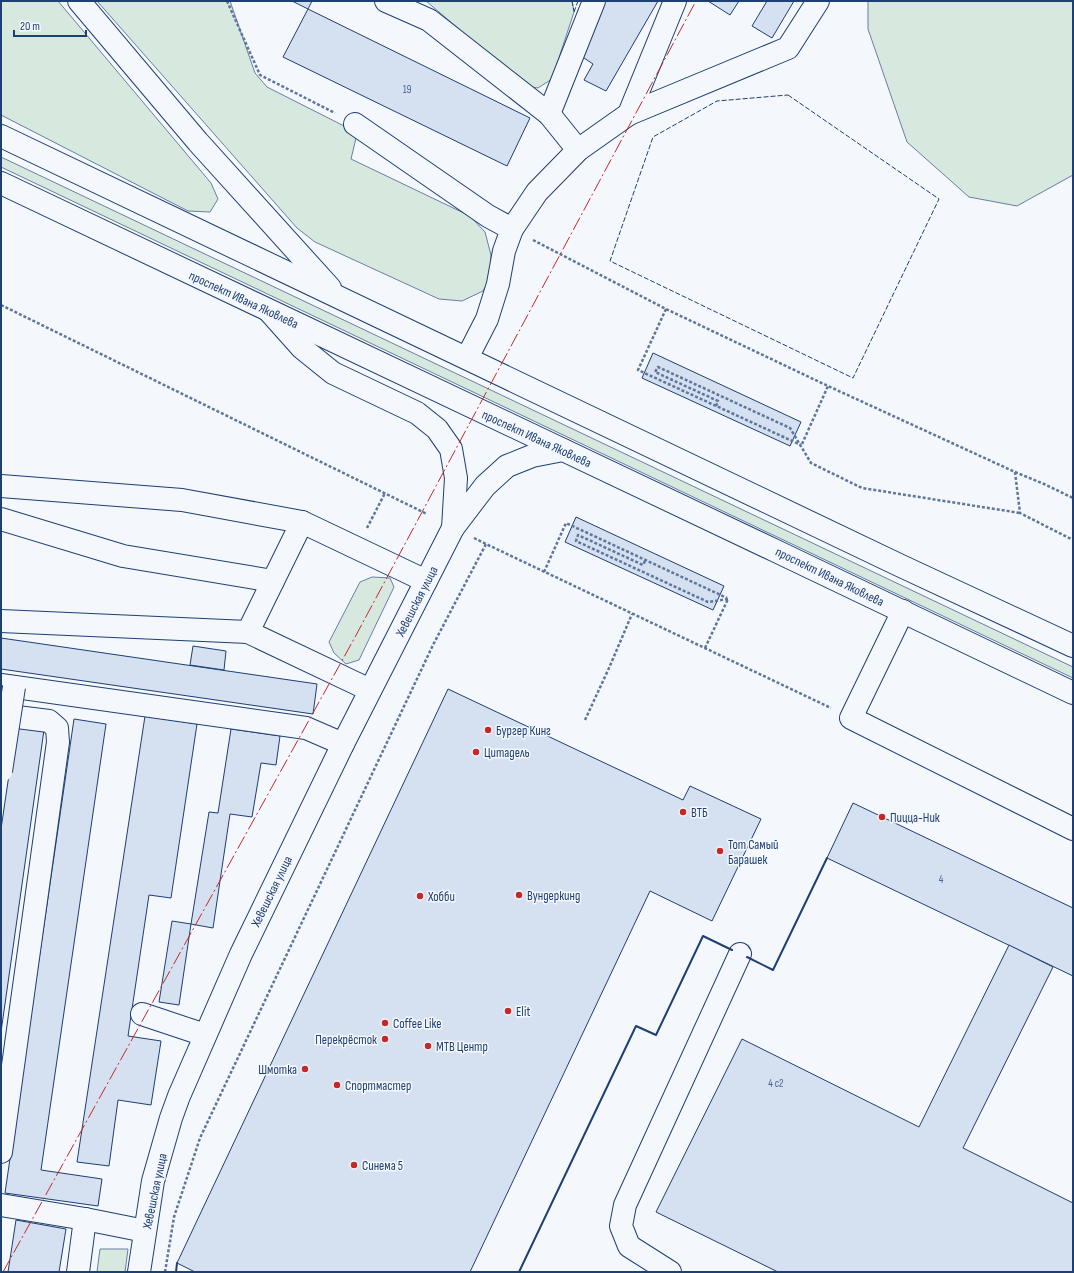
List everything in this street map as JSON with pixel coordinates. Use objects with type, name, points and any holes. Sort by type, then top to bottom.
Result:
[{"type":"main road","points":[[79,1],[198,142],[338,296]]},
{"type":"main road","points":[[386,1],[429,20],[549,114],[578,150]]},
{"type":"main road","points":[[549,114],[594,1]]},
{"type":"main road","points":[[628,114],[675,1]]},
{"type":"main road","points":[[467,358],[487,319],[498,284],[504,251],[521,233],[537,192],[578,150],[628,114],[788,48],[818,1]]},
{"type":"main road","points":[[355,124],[488,216],[521,233]]},
{"type":"main road","points":[[1,136],[899,565],[1073,646]]},
{"type":"main road","name":"проспект Ивана Яковлева","points":[[1,182],[1073,693]]},
{"type":"main road","points":[[269,311],[302,348],[333,373],[417,413],[437,429],[451,449],[453,456],[456,478],[453,528]]},
{"type":"main road","points":[[453,528],[485,486],[507,466],[532,456],[564,450]]},
{"type":"main road","points":[[1,486],[182,500],[302,522],[426,581]]},
{"type":"main road","points":[[1,519],[124,556],[273,581]]},
{"type":"main road","points":[[248,632],[302,522]]},
{"type":"main road","name":"Хевешская улица","points":[[139,1272],[153,1181],[171,1118],[204,1035],[240,954],[343,744],[453,528]]},
{"type":"main road","points":[[902,611],[842,714],[1073,829]]},
{"type":"main road","points":[[1,621],[248,632],[370,690]]},
{"type":"main road","points":[[1,771],[7,686],[306,728],[343,744]]},
{"type":"main road","points":[[1,715],[49,721],[57,728],[58,742],[1,1152]]},
{"type":"main road","points":[[670,1272],[629,1246],[621,1226],[625,1205],[740,954]]},
{"type":"main road","points":[[142,1014],[204,1035]]},
{"type":"main road","points":[[1,1205],[145,1231]]},
{"type":"main road","points":[[78,1272],[85,1219]]},
{"type":"path","points":[[227,1],[260,75],[355,124]]},
{"type":"path","points":[[521,233],[666,309],[828,386],[1073,498]]},
{"type":"path","points":[[1,305],[427,514]]},
{"type":"path","points":[[666,309],[638,370],[801,445]]},
{"type":"path","points":[[716,406],[718,401],[655,372],[658,367],[790,428],[811,462],[862,488],[1020,513],[1073,540]]},
{"type":"path","points":[[801,445],[828,386]]},
{"type":"path","points":[[1015,472],[1020,513]]},
{"type":"path","points":[[357,547],[385,493]]},
{"type":"path","points":[[544,572],[566,523],[728,599]]},
{"type":"path","points":[[645,561],[643,565],[578,535],[576,541],[708,602],[728,599]]},
{"type":"path","points":[[474,538],[842,714]]},
{"type":"path","points":[[165,1272],[174,1217],[200,1138],[433,645],[486,544]]},
{"type":"path","points":[[705,648],[728,599]]},
{"type":"path","points":[[585,720],[632,614]]},
{"type":"shaded area","points":[[1,1],[58,1],[211,183],[218,199],[210,212],[188,211],[1,115]]},
{"type":"shaded area","points":[[97,1],[230,1],[255,73],[267,87],[352,130],[356,138],[351,159],[470,216],[485,232],[491,255],[490,278],[483,291],[462,301],[439,299],[315,242],[297,228]]},
{"type":"shaded area","points":[[426,1],[572,1],[574,12],[552,79],[538,88],[526,86]]},
{"type":"shaded area","points":[[868,1],[1073,1],[1073,175],[1017,206],[969,197],[907,142],[868,29]]},
{"type":"shaded area","points":[[1,157],[1073,667],[1073,678],[1,167]]},
{"type":"shaded area","points":[[372,577],[390,578],[394,587],[359,660],[346,664],[334,653],[329,642],[360,582]]},
{"type":"shaded area","points":[[100,1249],[128,1249],[125,1272],[97,1272]]},
{"type":"building","points":[[292,1],[312,1],[308,9]]},
{"type":"building","points":[[600,1],[658,1],[606,91],[584,80],[593,64],[581,56]]},
{"type":"building","points":[[708,1],[739,1],[730,15]]},
{"type":"building","points":[[767,1],[794,1],[772,38],[752,26]]},
{"type":"building","points":[[308,9],[530,118],[507,166],[283,57]]},
{"type":"building","points":[[653,353],[801,422],[790,446],[642,378]]},
{"type":"building","points":[[576,517],[724,586],[713,610],[565,542]]},
{"type":"building","points":[[1,638],[317,684],[313,714],[1,669]]},
{"type":"building","points":[[193,646],[226,651],[224,670],[190,665]]},
{"type":"building","name":"МТВ Центр","points":[[448,689],[683,800],[690,786],[761,819],[712,921],[650,891],[470,1272],[195,1272],[177,1263]]},
{"type":"building","points":[[145,716],[197,724],[171,898],[149,895],[128,1036],[161,1041],[151,1105],[118,1100],[109,1166],[77,1162]]},
{"type":"building","points":[[74,719],[106,724],[41,1170],[102,1179],[98,1206],[5,1193]]},
{"type":"building","points":[[16,727],[44,730],[1,1032],[1,829]]},
{"type":"building","points":[[231,729],[280,736],[276,765],[261,763],[252,817],[230,814],[213,928],[191,924],[209,812],[218,813]]},
{"type":"building","points":[[853,803],[1073,908],[1073,976],[827,858]]},
{"type":"building","points":[[172,921],[191,924],[179,1005],[159,1002]]},
{"type":"building","points":[[1009,945],[1053,967],[963,1148],[1073,1203],[1073,1272],[778,1272],[656,1212],[742,1039],[919,1127]]},
{"type":"building","points":[[16,1220],[66,1229],[59,1272],[8,1272]]},
{"type":"fence","points":[[572,1],[574,11]]},
{"type":"fence","points":[[574,12],[578,1]]},
{"type":"fence","points":[[788,95],[939,199],[853,378],[610,261],[653,137],[717,101],[788,95]]},
{"type":"wall","points":[[747,957],[773,970],[827,858]]},
{"type":"wall","points":[[519,1272],[636,1026],[656,1035],[703,936],[732,950]]},
{"type":"wall","points":[[176,1272],[177,1263]]},
{"type":"power","points":[[3,1272],[354,639],[696,1]]},
{"type":"place","name":"Бургер Кинг","points":[[488,730]]},
{"type":"place","name":"Цитадель","points":[[476,752]]},
{"type":"place","name":"ВТБ","points":[[683,812]]},
{"type":"place","name":"Пицца-Ник","points":[[882,817]]},
{"type":"place","name":"Тот Самый Барашек","points":[[720,851]]},
{"type":"place","name":"Вундеркинд","points":[[519,895]]},
{"type":"place","name":"Хобби","points":[[420,896]]},
{"type":"place","name":"Elit","points":[[508,1011]]},
{"type":"place","name":"Coffee Like","points":[[385,1023]]},
{"type":"place","name":"Перекрёсток","points":[[385,1039]]},
{"type":"place","name":"МТВ Центр","points":[[428,1046]]},
{"type":"place","name":"Шмотка","points":[[305,1069]]},
{"type":"place","name":"Спортмастер","points":[[337,1085]]},
{"type":"place","name":"Синема 5","points":[[354,1165]]}]
